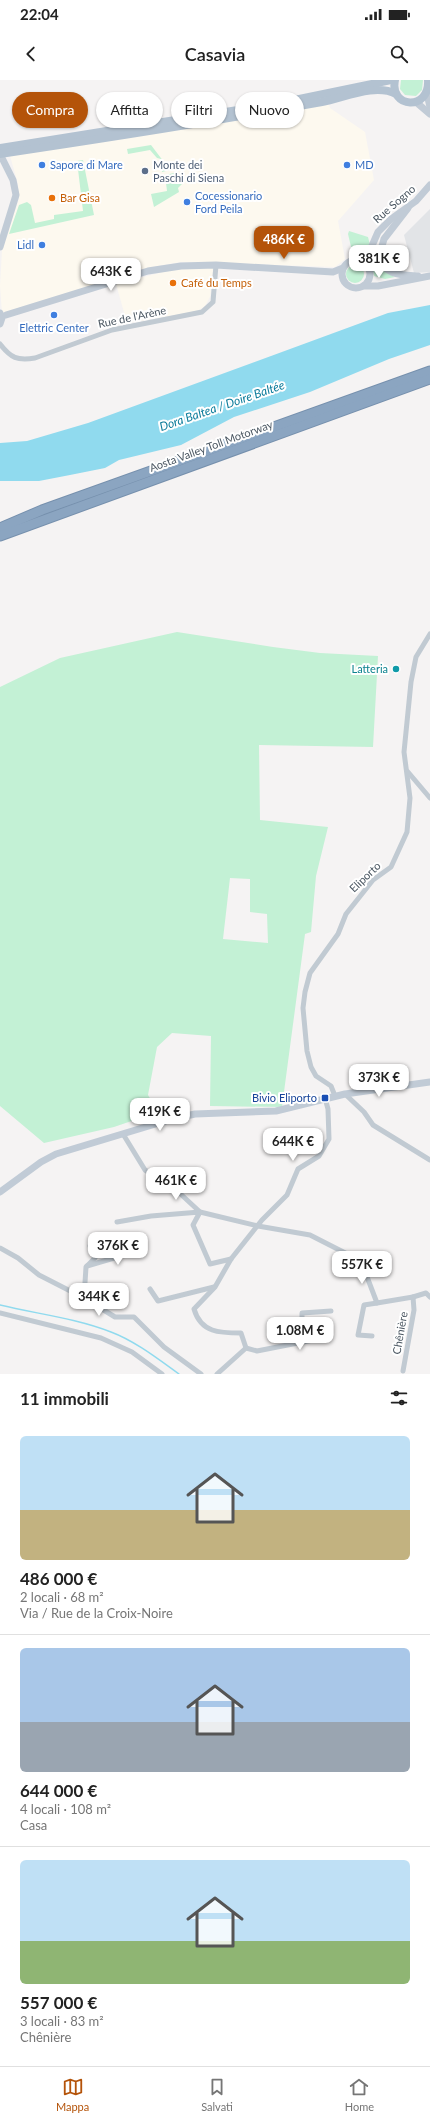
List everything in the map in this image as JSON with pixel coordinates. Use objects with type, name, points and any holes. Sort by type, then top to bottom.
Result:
[{"type":"highway","name":"Aosta Valley Toll Motorway","points":[[0,528],[42,510],[429,375]]},
{"type":"highway","name":"Aosta Valley Toll Motorway","points":[[0,536],[429,375]]},
{"type":"main road","points":[[0,148],[275,104],[390,80]]},
{"type":"main road","points":[[395,80],[396,94]]},
{"type":"main road","points":[[0,153],[246,115],[372,91],[388,90],[396,94],[404,101],[416,102],[426,94],[429,83]]},
{"type":"street","points":[[426,94],[430,108]]},
{"type":"street","points":[[416,102],[430,114]]},
{"type":"street","points":[[0,153],[13,180],[16,195],[0,247]]},
{"type":"street","name":"Rue Sogno","points":[[370,272],[373,253],[380,237],[430,185]]},
{"type":"street","points":[[406,210],[384,239],[379,257],[388,271],[395,274],[418,276]]},
{"type":"street","name":"Rue Sogno","points":[[362,261],[368,256],[378,232],[391,218],[406,210]]},
{"type":"street","points":[[2,317],[148,271],[181,266],[216,265],[333,272],[343,268],[353,261],[362,261],[374,279],[382,282],[430,275]]},
{"type":"street","name":"Rue de l'Arène","points":[[0,344],[13,357],[23,360],[35,358],[112,330],[202,312],[213,302],[216,265]]},
{"type":"street","points":[[343,268],[343,278]]},
{"type":"street","points":[[333,272],[343,278],[351,288],[384,285],[430,275]]},
{"type":"street","points":[[364,286],[369,281],[370,272]]},
{"type":"street","name":"Eliporto","points":[[336,1096],[331,1086],[316,1076],[311,1067],[307,1051],[303,1008],[305,992],[310,973],[338,934],[346,914],[374,880],[391,866],[407,832],[410,798],[408,771],[404,752],[411,682],[416,657],[430,634]]},
{"type":"street","points":[[408,771],[430,798]]},
{"type":"street","points":[[0,1192],[41,1162],[56,1154],[172,1119],[195,1114],[276,1111],[345,1094],[430,1082]]},
{"type":"street","points":[[345,1094],[364,1112],[373,1125],[430,1160]]},
{"type":"street","points":[[246,1348],[241,1334],[209,1330],[197,1318],[194,1309],[215,1287],[230,1259],[287,1195],[298,1169],[319,1156],[329,1139],[328,1109],[325,1098]]},
{"type":"street","points":[[122,1134],[145,1170],[173,1187],[200,1212]]},
{"type":"street","points":[[200,1212],[194,1225],[210,1264],[230,1259]]},
{"type":"street","points":[[117,1222],[151,1216],[200,1212],[258,1226],[310,1236],[361,1261],[377,1303],[364,1305],[359,1324],[358,1336],[372,1336]]},
{"type":"street","points":[[86,1267],[114,1258],[116,1253],[112,1242]]},
{"type":"street","points":[[84,1298],[86,1267],[95,1258],[90,1246]]},
{"type":"street","points":[[0,1248],[18,1258],[39,1275],[84,1298],[116,1317],[134,1317],[164,1347],[202,1374]]},
{"type":"street","points":[[150,1289],[158,1301],[181,1297],[215,1287]]},
{"type":"street","points":[[413,1297],[429,1294]]},
{"type":"street","name":"Chênière","points":[[377,1303],[413,1297],[414,1310],[403,1370]]},
{"type":"street","points":[[246,1348],[258,1351],[313,1340],[316,1331],[314,1326],[302,1321],[302,1313],[331,1311]]},
{"type":"street","points":[[0,1313],[101,1338],[132,1352],[162,1374]]},
{"type":"street","points":[[217,1374],[246,1348]]},
{"type":"shaded area","points":[[329,104],[330,108],[365,132],[374,180],[338,221],[345,259],[335,267],[181,262],[152,267],[2,313],[0,286],[2,250],[19,199],[18,184],[10,156],[182,128],[227,128],[227,121],[235,119],[235,128],[304,128],[304,108]]},
{"type":"shaded area","points":[[430,209],[430,272],[414,273],[404,235]]},
{"type":"shaded area","points":[[183,267],[213,268],[210,297],[205,306],[199,310],[188,313],[127,323],[116,284]]},
{"type":"green space","points":[[401,80],[423,80],[422,90],[416,96],[405,95],[400,89]]},
{"type":"green space","points":[[151,145],[170,170],[162,172],[161,159],[157,158],[150,150],[128,154],[127,149]]},
{"type":"green space","points":[[83,160],[94,215],[9,234],[19,205],[27,202],[31,205],[35,223],[54,219],[54,215],[83,211],[77,161]]},
{"type":"green space","points":[[174,173],[182,184],[178,188],[179,192],[154,207],[151,194],[167,191],[165,175]]},
{"type":"green space","points":[[349,231],[368,237],[370,245],[366,255],[358,258],[353,255],[348,234]]},
{"type":"green space","points":[[376,254],[377,263],[379,266],[387,273],[395,277],[385,279],[374,276],[372,266]]},
{"type":"green space","points":[[355,265],[361,268],[364,274],[361,280],[355,283],[349,280],[346,274],[349,268]]},
{"type":"green space","points":[[177,632],[320,653],[378,656],[373,747],[259,745],[260,820],[328,827],[316,876],[311,932],[305,934],[282,1107],[210,1106],[211,1036],[172,1033],[157,1047],[148,1095],[158,1112],[114,1127],[44,1143],[0,1106],[0,687],[60,658]],"holes":[[[230,878],[250,879],[250,912],[267,914],[268,943],[223,939]]]},
{"type":"water","name":"Dora Baltea / Doire Baltée","points":[[430,305],[430,345],[389,359],[310,392],[234,417],[181,445],[119,460],[105,468],[70,475],[39,481],[0,481],[0,443],[27,441],[88,423],[388,313]]},
{"type":"waterway","points":[[0,1305],[70,1320],[111,1332],[138,1345],[179,1374]]},
{"type":"place","name":"Sapore di Mare","points":[[42,165]]},
{"type":"place","name":"MD","points":[[347,165]]},
{"type":"place","name":"Monte dei Paschi di Siena","points":[[145,171]]},
{"type":"place","name":"Bar Gisa","points":[[52,198]]},
{"type":"place","name":"Cocessionario Ford Peila","points":[[187,202]]},
{"type":"place","name":"Lidl","points":[[42,245]]},
{"type":"place","name":"Café du Temps","points":[[173,283]]},
{"type":"place","name":"Elettric Center","points":[[54,315]]},
{"type":"place","name":"Latteria","points":[[396,669]]},
{"type":"place","name":"Bivio Eliporto","points":[[325,1098]]}]
